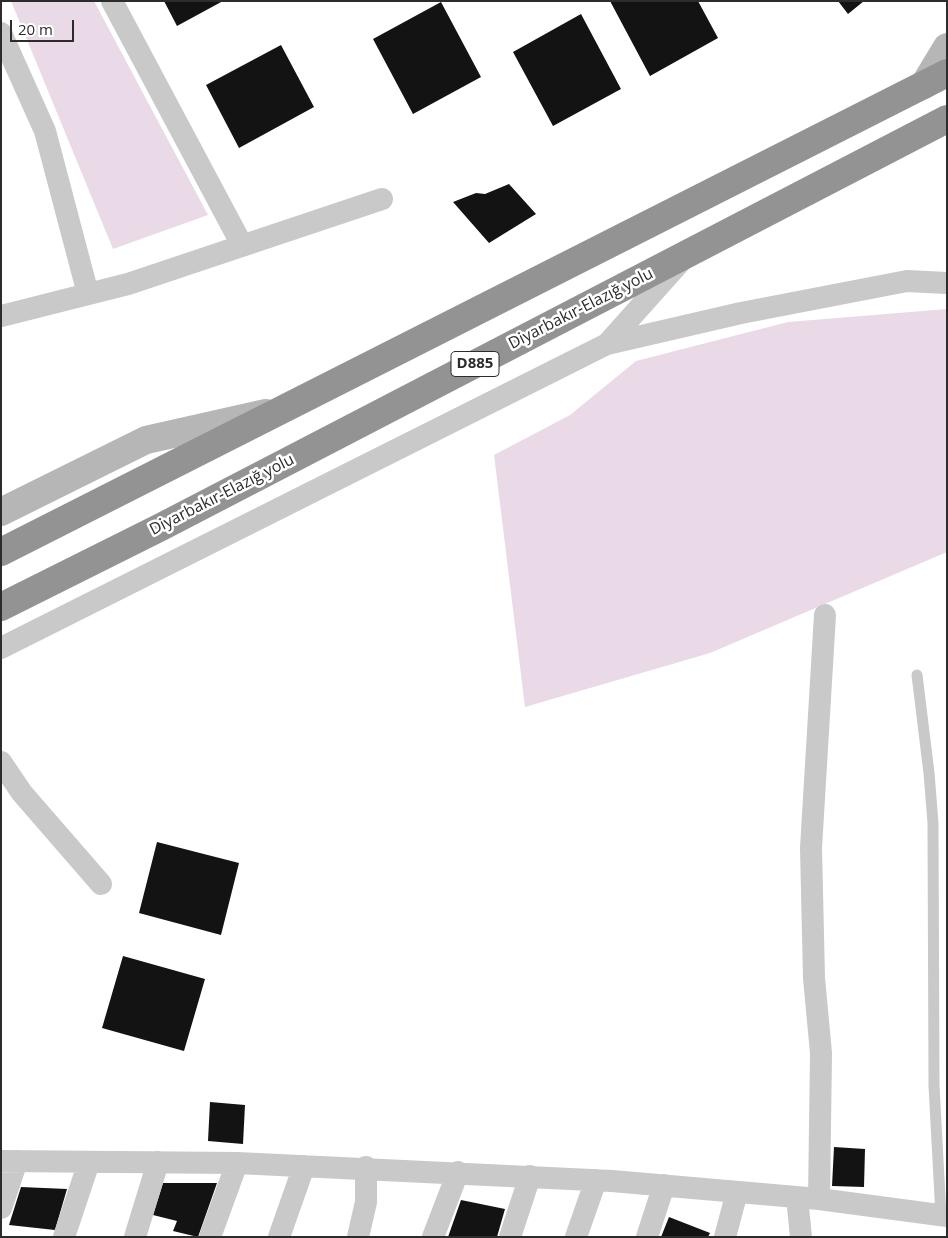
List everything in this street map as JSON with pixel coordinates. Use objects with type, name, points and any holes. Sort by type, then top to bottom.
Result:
[{"type":"highway","name":"D885","points":[[1,552],[935,79]]},
{"type":"highway","name":"Diyarbakır-Elazığ yolu","points":[[1,607],[170,523],[947,119]]},
{"type":"street","points":[[112,1],[242,245]]},
{"type":"street","points":[[1,34],[10,77],[45,131],[88,294]]},
{"type":"street","points":[[935,79],[947,46]]},
{"type":"street","points":[[1,316],[128,284],[382,199]]},
{"type":"street","points":[[607,344],[689,253]]},
{"type":"street","points":[[1,648],[607,344],[741,313],[897,283],[947,283]]},
{"type":"street","points":[[1,512],[146,440],[287,408]]},
{"type":"street","points":[[819,1199],[821,1053],[814,978],[811,848],[825,615]]},
{"type":"street","points":[[1,762],[22,793],[101,884]]},
{"type":"street","points":[[1,1208],[9,1161],[158,1162],[366,1167],[596,1180],[819,1199],[944,1216]]},
{"type":"street","points":[[64,1237],[89,1162]]},
{"type":"street","points":[[135,1237],[158,1162]]},
{"type":"street","points":[[210,1237],[237,1163]]},
{"type":"street","points":[[279,1237],[304,1166]]},
{"type":"street","points":[[358,1237],[366,1202],[366,1167]]},
{"type":"street","points":[[433,1237],[458,1172]]},
{"type":"street","points":[[510,1237],[530,1176]]},
{"type":"street","points":[[576,1237],[596,1180]]},
{"type":"street","points":[[647,1237],[664,1185]]},
{"type":"street","points":[[724,1237],[737,1192]]},
{"type":"street","points":[[797,1197],[801,1237]]},
{"type":"lane","points":[[917,675],[930,773],[933,822],[934,1086],[944,1216]]},
{"type":"shaded area","points":[[11,1],[94,1],[208,215],[113,249]]},
{"type":"shaded area","points":[[947,309],[947,552],[710,653],[525,707],[494,455],[570,415],[636,361],[788,322]]},
{"type":"building","points":[[164,1],[223,1],[177,26]]},
{"type":"building","points":[[610,1],[698,1],[718,38],[650,76]]},
{"type":"building","points":[[838,1],[864,1],[848,14]]},
{"type":"building","points":[[441,2],[481,77],[413,114],[373,39]]},
{"type":"building","points":[[581,14],[621,89],[553,126],[513,52]]},
{"type":"building","points":[[281,45],[314,107],[239,148],[206,85]]},
{"type":"building","points":[[509,184],[536,214],[489,243],[453,202],[476,193],[485,194]]},
{"type":"building","points":[[157,842],[239,863],[221,935],[139,913]]},
{"type":"building","points":[[123,956],[205,979],[184,1051],[102,1028]]},
{"type":"building","points":[[210,1102],[245,1105],[243,1144],[208,1141]]},
{"type":"building","points":[[834,1147],[865,1149],[864,1187],[832,1186]]},
{"type":"building","points":[[163,1183],[217,1183],[198,1237],[173,1231],[177,1221],[153,1215]]},
{"type":"building","points":[[21,1187],[67,1189],[55,1230],[9,1225]]},
{"type":"building","points":[[461,1200],[505,1209],[497,1237],[448,1237]]},
{"type":"building","points":[[669,1217],[710,1233],[708,1237],[661,1237]]}]
